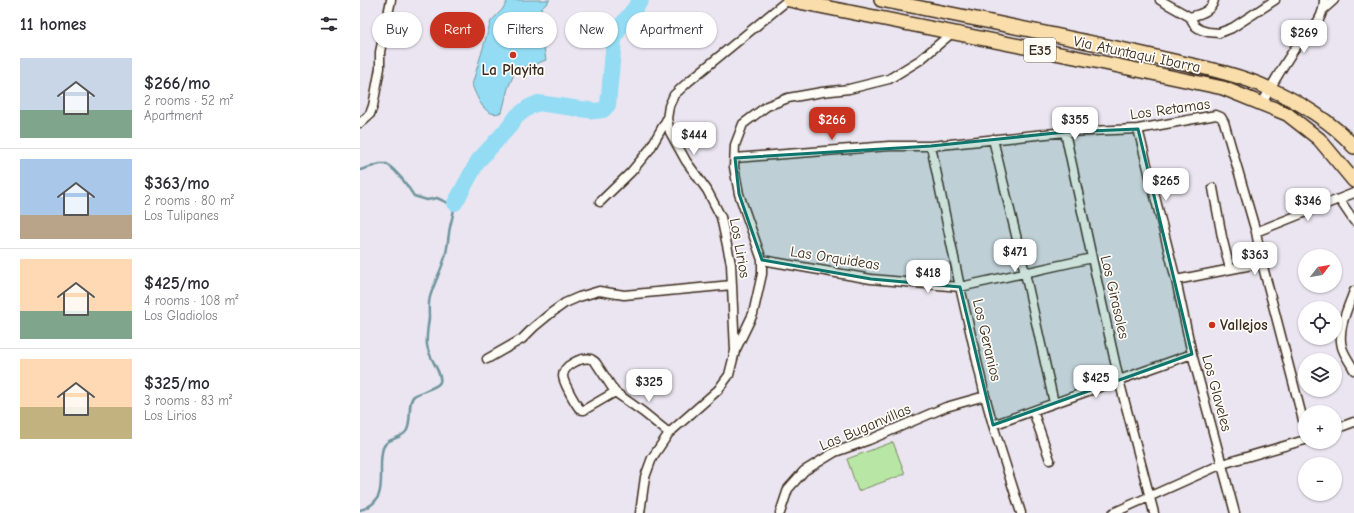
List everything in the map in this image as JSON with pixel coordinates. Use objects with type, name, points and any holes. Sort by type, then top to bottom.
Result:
[{"type":"highway","name":"Via Atuntaqui Ibarra","points":[[788,0],[1223,88],[1287,114],[1319,138],[1354,181]]},
{"type":"highway","name":"E35","points":[[887,1],[1094,43],[1229,74],[1270,88],[1293,100],[1330,125],[1354,147]]},
{"type":"street","points":[[360,123],[370,114],[373,106],[380,68],[380,52],[391,0]]},
{"type":"street","name":"Los Lirios","points":[[640,513],[645,477],[652,458],[669,432],[718,390],[729,375],[735,351],[731,264],[721,217],[707,190],[682,155],[670,132],[668,118],[669,106],[674,95],[788,0]]},
{"type":"street","points":[[1160,0],[1190,17],[1195,26],[1201,30],[1219,33],[1232,28],[1275,0]]},
{"type":"street","points":[[1190,17],[1207,12],[1214,0]]},
{"type":"street","points":[[1324,0],[1324,9]]},
{"type":"street","points":[[1262,104],[1270,88],[1294,50],[1316,25],[1324,9],[1334,0]]},
{"type":"street","points":[[735,351],[753,314],[762,274],[762,260],[739,194],[734,167],[735,145],[743,124],[767,106],[788,98],[822,92],[849,90],[889,78],[920,60],[952,33]]},
{"type":"street","name":"Los Retamas","points":[[735,158],[889,146],[931,146],[1065,132],[1138,129],[1216,115],[1221,117],[1224,122],[1256,232]]},
{"type":"street","points":[[600,202],[631,172],[650,149],[668,118]]},
{"type":"street","name":"Los Glaveles","points":[[1138,129],[1176,280],[1192,354],[1236,513]]},
{"type":"street","name":"Los Girasoles","points":[[1065,132],[1119,380],[1154,513]]},
{"type":"street","points":[[993,139],[1054,403]]},
{"type":"street","name":"Los Geranios","points":[[931,146],[960,287],[992,425],[1020,513]]},
{"type":"street","points":[[1213,188],[1222,237],[1230,269]]},
{"type":"street","points":[[1299,405],[1262,263],[1256,232],[1354,193]]},
{"type":"street","points":[[1339,199],[1354,221]]},
{"type":"street","name":"Las Orquideas","points":[[762,260],[871,279],[960,287],[1092,258]]},
{"type":"street","points":[[1176,280],[1262,263]]},
{"type":"street","points":[[488,359],[522,339],[551,313],[565,303],[579,296],[599,291],[624,295],[732,285]]},
{"type":"street","points":[[1354,291],[1344,319],[1340,340],[1342,348],[1354,370]]},
{"type":"street","points":[[992,425],[1192,354]]},
{"type":"street","points":[[616,392],[582,410],[579,408],[563,377],[564,372],[569,366],[576,362],[584,359],[592,359],[616,392],[669,432]]},
{"type":"street","name":"Las Buganvillas","points":[[780,513],[788,489],[804,471],[835,452],[869,440],[946,407],[985,396]]},
{"type":"street","points":[[1033,411],[1050,460]]},
{"type":"street","points":[[1342,426],[1354,422]]},
{"type":"street","points":[[1113,513],[1222,464],[1298,442]]},
{"type":"highlighted area","points":[[1138,129],[1192,354],[993,425],[960,287],[871,279],[762,260],[739,194],[735,158],[931,146],[1065,132]]},
{"type":"green space","points":[[893,442],[905,474],[858,491],[847,459]]},
{"type":"water","name":"La Playita","points":[[508,0],[550,0],[538,12],[500,12]]},
{"type":"water","name":"La Playita","points":[[493,19],[493,48],[544,48],[546,60],[524,67],[514,74],[508,88],[502,112],[496,114],[491,113],[482,106],[472,85],[483,48],[485,48],[485,41],[491,21]]},
{"type":"waterway","points":[[455,203],[478,161],[517,116],[529,107],[538,103],[595,111],[603,110],[608,105],[614,40],[620,27],[641,0]]},
{"type":"waterway","points":[[360,170],[380,164],[387,164],[399,175],[414,196],[427,200],[437,198],[448,203],[455,203],[446,253],[429,302],[427,345],[439,375],[440,382],[436,386],[417,394],[412,399],[407,430],[402,435],[385,444],[383,448],[381,457],[381,484],[376,500],[370,506],[360,510]]},
{"type":"place","name":"La Playita","points":[[513,55]]},
{"type":"place","name":"Vallejos","points":[[1212,325]]}]
